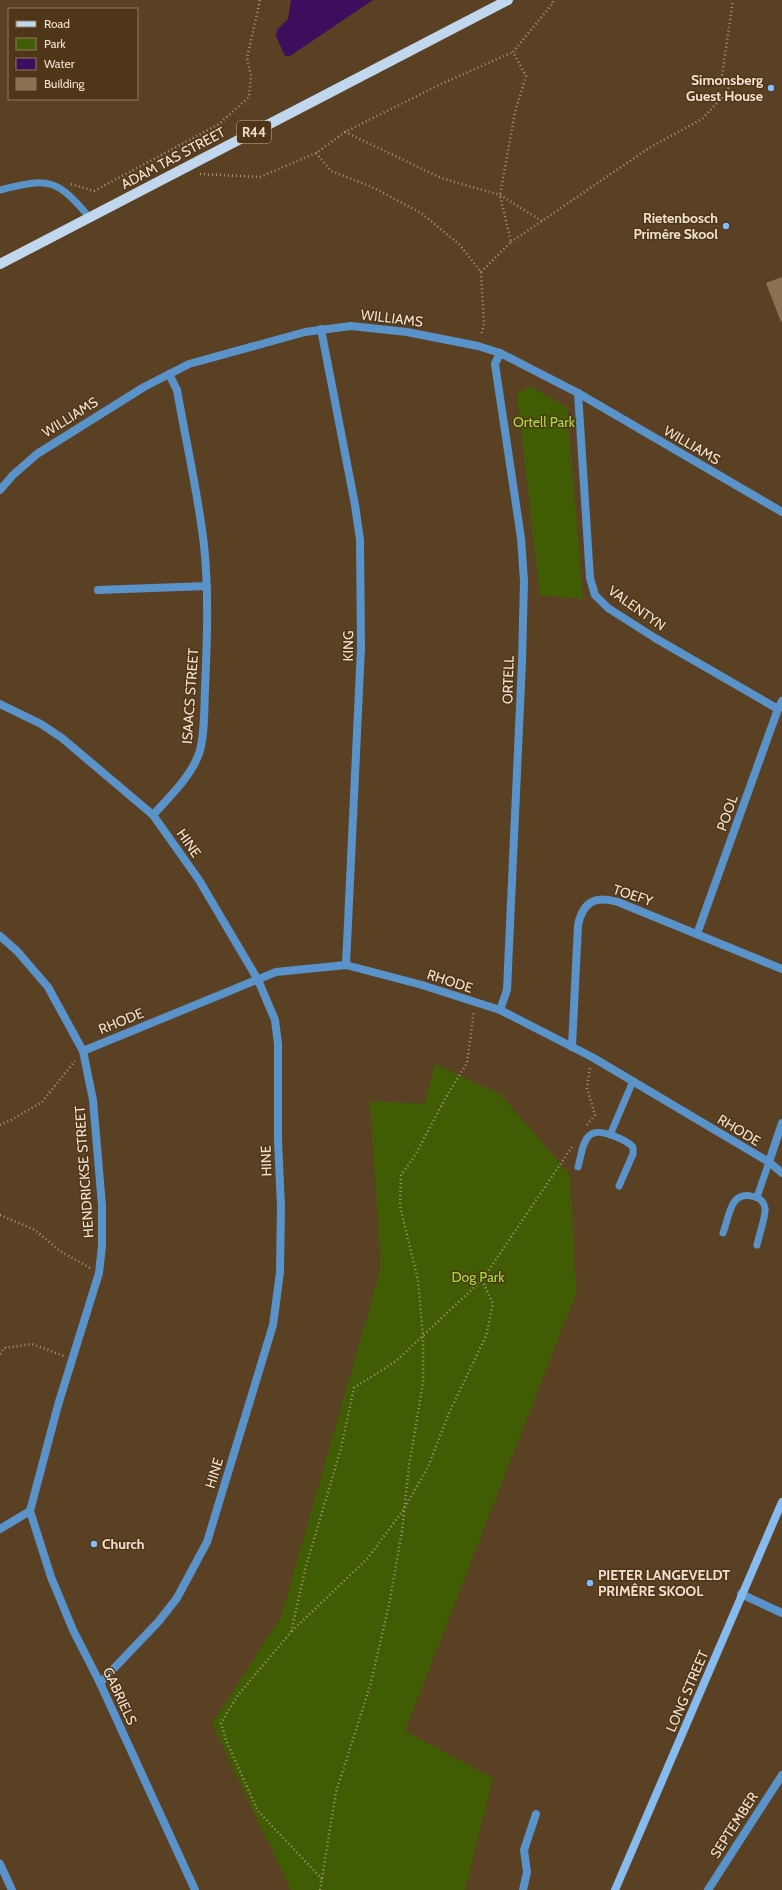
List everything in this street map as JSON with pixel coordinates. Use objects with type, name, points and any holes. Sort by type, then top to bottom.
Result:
[{"type":"main road","name":"ADAM TAS STREET","points":[[0,264],[508,0]]},
{"type":"street","name":"WILLIAMS","points":[[0,490],[13,475],[37,454],[144,387],[169,374],[206,358],[305,332],[351,326],[407,332],[478,346],[500,353],[578,393],[782,512]]},
{"type":"street","name":"KING","points":[[321,329],[352,490],[360,540],[361,648],[346,965]]},
{"type":"street","name":"ORTELL","points":[[500,353],[495,364],[521,538],[524,581],[522,669],[507,990],[500,1010]]},
{"type":"street","name":"ISAACS STREET","points":[[153,816],[189,774],[199,754],[203,726],[206,672],[207,586],[198,502],[177,390],[169,374]]},
{"type":"street","name":"VALENTYN","points":[[578,393],[590,578],[595,595],[608,608],[655,638],[780,705]]},
{"type":"street","points":[[98,590],[207,586]]},
{"type":"street","name":"HINE","points":[[0,704],[41,724],[62,738],[153,816],[199,880],[258,980],[275,1020],[278,1044],[278,1141],[281,1206],[280,1272],[273,1325],[207,1542],[187,1580],[172,1604],[159,1621],[100,1682]]},
{"type":"street","name":"POOL","points":[[697,934],[780,705]]},
{"type":"street","name":"TOEFY","points":[[572,1047],[578,925],[581,911],[588,904],[598,899],[609,899],[782,969]]},
{"type":"street","name":"HENDRICKSE STREET","points":[[0,936],[18,951],[48,987],[83,1051],[93,1100],[102,1205],[102,1246],[99,1273],[74,1360],[58,1405],[30,1511]]},
{"type":"street","name":"RHODE","points":[[83,1051],[276,972],[346,965],[422,985],[500,1010],[592,1057],[768,1162],[782,1173]]},
{"type":"street","points":[[768,1162],[782,1123]]},
{"type":"street","name":"LONG STREET","points":[[615,1890],[686,1727],[741,1594],[782,1502]]},
{"type":"street","points":[[0,1529],[30,1511]]},
{"type":"street","name":"GABRIELS","points":[[30,1511],[51,1577],[73,1630],[100,1682],[194,1890]]},
{"type":"street","points":[[741,1594],[782,1613]]},
{"type":"street","name":"SEPTEMBER","points":[[708,1890],[782,1775]]},
{"type":"street","points":[[523,1890],[527,1872],[524,1850],[536,1814]]},
{"type":"street","points":[[0,1864],[12,1890]]},
{"type":"lane","points":[[0,190],[36,183],[53,184],[69,194],[90,218]]},
{"type":"lane","points":[[610,1135],[633,1081]]},
{"type":"lane","points":[[578,1167],[586,1140],[590,1134],[598,1132],[610,1135],[628,1143],[632,1147],[633,1154],[619,1186]]},
{"type":"lane","points":[[757,1197],[768,1162]]},
{"type":"lane","points":[[724,1233],[735,1200],[739,1196],[745,1194],[757,1197],[763,1202],[765,1209],[757,1245]]},
{"type":"path","points":[[61,189],[73,183],[94,191],[219,124],[235,111],[249,97],[251,76],[247,58],[260,0]]},
{"type":"path","points":[[198,174],[260,177],[316,153],[346,132],[439,85],[513,52],[552,3],[552,0]]},
{"type":"path","points":[[481,272],[511,242],[649,148],[702,120],[728,91],[729,84],[722,76],[733,0]]},
{"type":"path","points":[[511,242],[500,195],[515,112],[526,76],[513,52]]},
{"type":"path","points":[[346,132],[441,178],[500,195],[542,221]]},
{"type":"path","points":[[316,153],[331,172],[370,186],[421,213],[459,244],[481,272],[484,324],[478,346]]},
{"type":"path","points":[[320,1890],[336,1792],[370,1686],[389,1605],[423,1383],[423,1336],[418,1280],[400,1206],[401,1174],[414,1157],[445,1099],[467,1063],[475,1003]]},
{"type":"path","points":[[0,1125],[42,1102],[83,1051]]},
{"type":"path","points":[[585,1128],[594,1115],[587,1088],[592,1057]]},
{"type":"path","points":[[292,1632],[306,1566],[341,1448],[354,1388],[396,1361],[482,1280],[576,1141]]},
{"type":"path","points":[[0,1215],[35,1230],[60,1250],[99,1273]]},
{"type":"path","points":[[322,1879],[258,1811],[226,1740],[221,1723],[238,1695],[292,1632],[368,1558],[404,1509],[428,1467],[449,1413],[486,1336],[493,1304],[482,1280]]},
{"type":"path","points":[[0,1354],[4,1348],[32,1344],[74,1360]]},
{"type":"green space","name":"Ortell Park","points":[[529,386],[567,407],[583,599],[540,595],[517,395]]},
{"type":"green space","name":"Dog Park","points":[[435,1064],[500,1094],[570,1175],[576,1293],[405,1731],[493,1778],[465,1890],[291,1890],[212,1724],[281,1617],[381,1268],[370,1101],[424,1104]]},
{"type":"water","points":[[291,0],[373,0],[290,56],[285,56],[276,36],[277,30],[288,19]]},
{"type":"building","points":[[782,277],[782,321],[781,322],[766,283]]},
{"type":"place","name":"Simonsberg Guest House","points":[[771,88]]},
{"type":"place","name":"Rietenbosch Primêre Skool","points":[[726,226]]},
{"type":"place","name":"Church","points":[[94,1544]]},
{"type":"place","name":"PIETER LANGEVELDT PRIMÊRE SKOOL","points":[[590,1583]]}]
